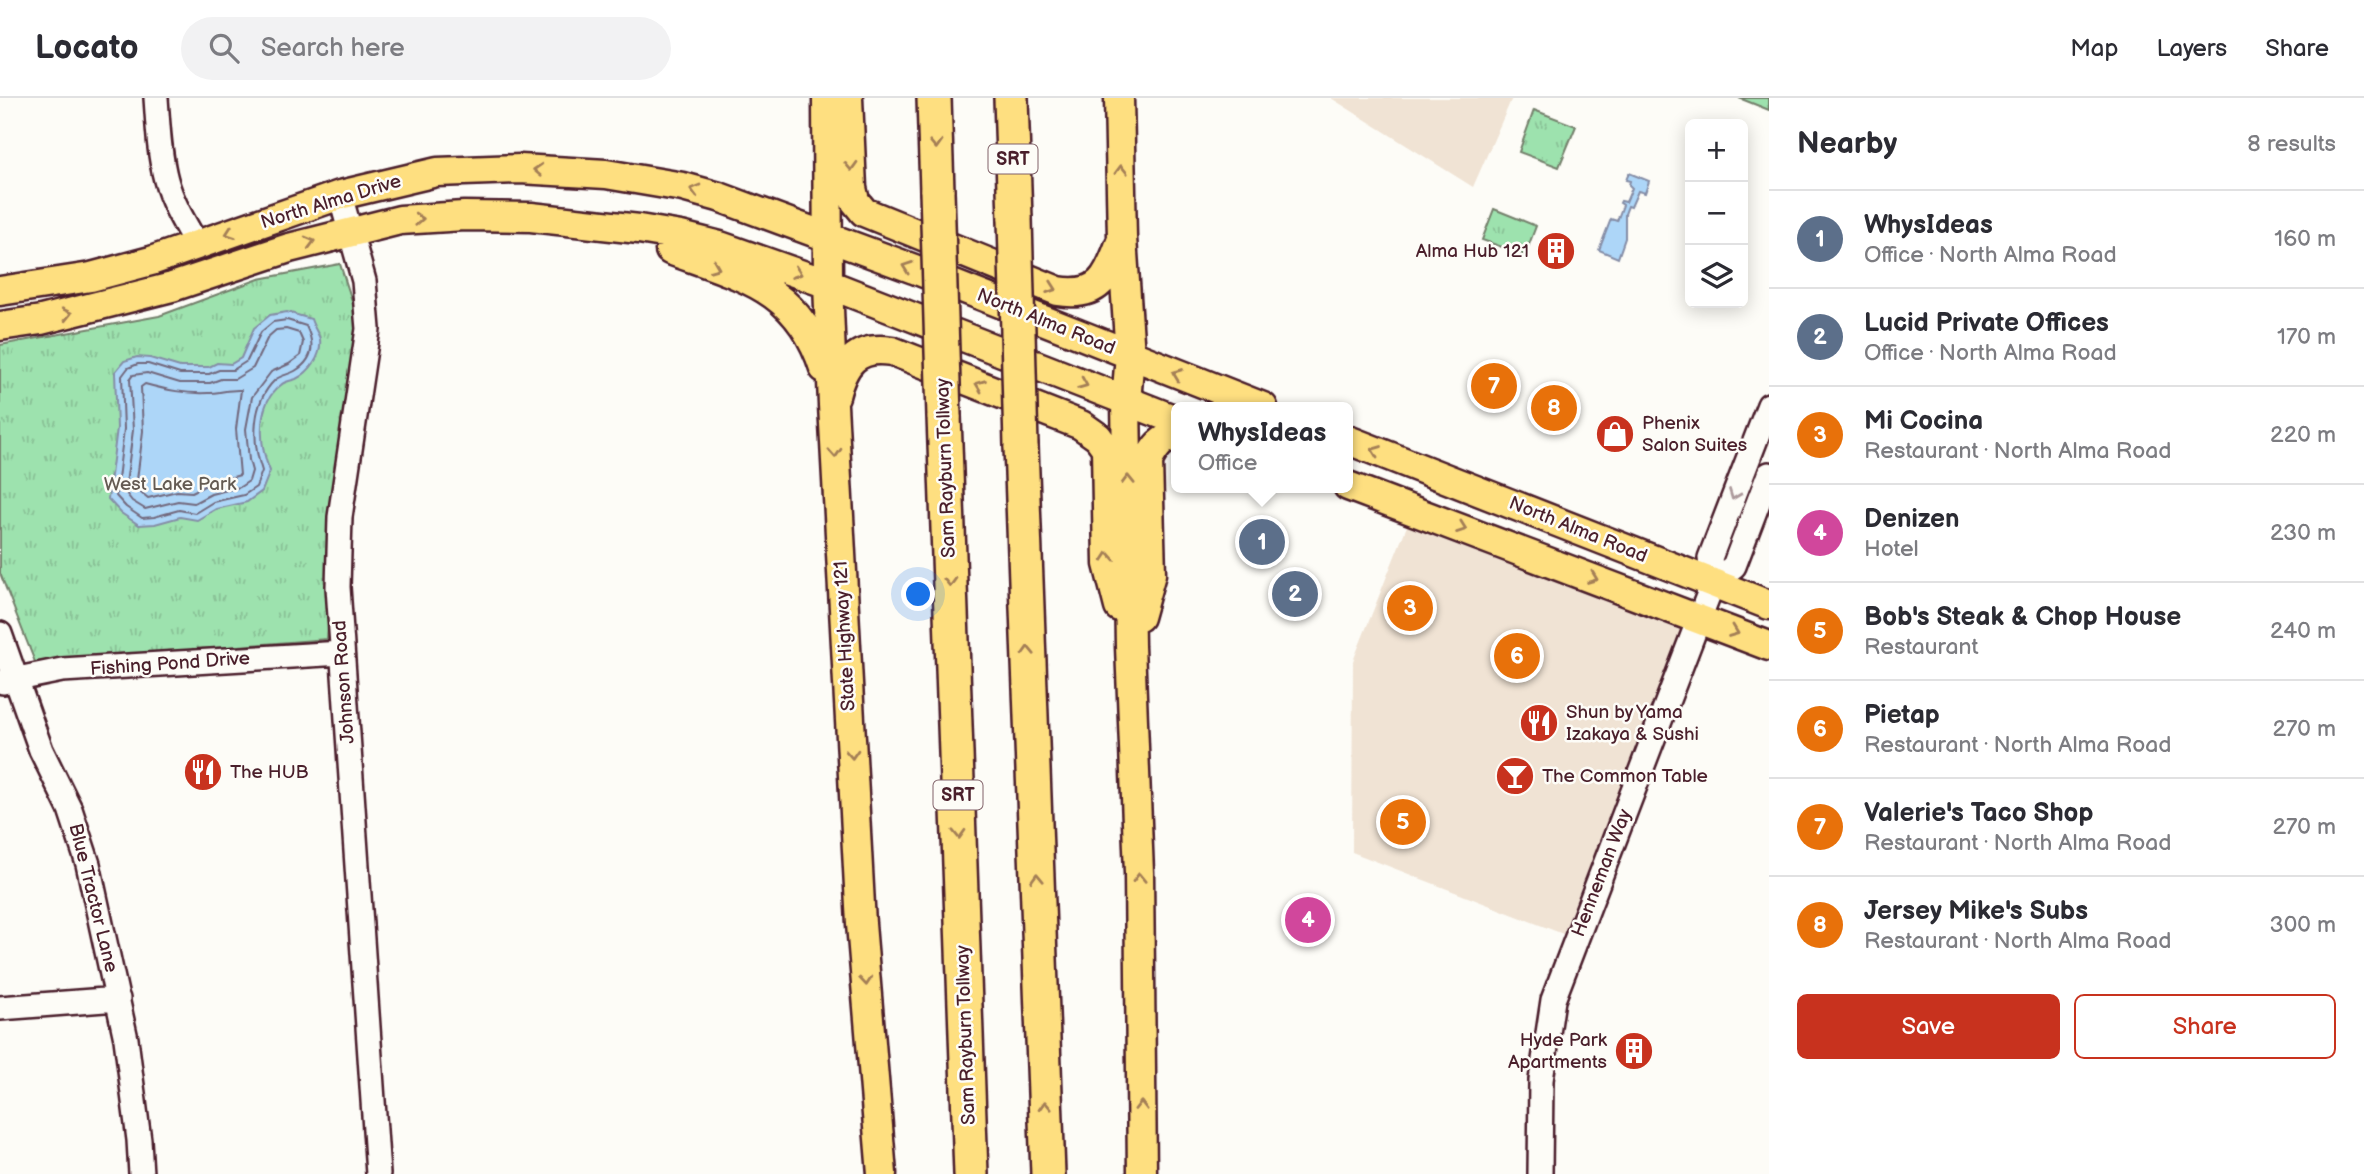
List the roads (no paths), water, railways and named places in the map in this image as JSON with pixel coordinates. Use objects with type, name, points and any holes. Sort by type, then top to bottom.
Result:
[{"type":"highway","name":"Sam Rayburn Tollway","points":[[934,98],[971,1174]]},
{"type":"highway","name":"SRT","points":[[1011,98],[1048,1172]]},
{"type":"main road","name":"State Highway 121","points":[[827,98],[828,284],[833,405],[861,924],[882,1174]]},
{"type":"main road","points":[[848,98],[852,188],[855,201],[864,212],[1058,291],[1074,294],[1097,288],[1110,271],[1122,238]]},
{"type":"main road","points":[[1119,98],[1122,238],[1130,355],[1126,401],[1130,646],[1139,873],[1142,1174]]},
{"type":"main road","name":"North Alma Drive","points":[[0,291],[90,277],[151,261],[340,195],[437,172],[520,169],[606,174],[683,187],[719,197],[828,238]]},
{"type":"main road","name":"North Alma Drive","points":[[0,326],[41,320],[172,288],[289,248],[352,231],[400,220],[464,216],[531,217],[685,237],[720,246],[828,284]]},
{"type":"main road","points":[[606,225],[714,266],[778,296],[800,319],[816,343],[833,405]]},
{"type":"main road","name":"North Alma Road","points":[[828,238],[927,274],[1251,402]]},
{"type":"main road","points":[[828,284],[1171,418]]},
{"type":"main road","points":[[833,405],[841,374],[849,363],[864,352],[883,350],[892,351],[1091,430],[1106,448],[1108,564],[1130,646]]},
{"type":"main road","points":[[1130,646],[1151,574],[1148,461],[1155,446],[1171,436]]},
{"type":"main road","name":"North Alma Road","points":[[1353,442],[1769,605]]},
{"type":"main road","points":[[1353,473],[1378,479],[1399,472],[1410,464]]},
{"type":"main road","name":"North Alma Road","points":[[1353,487],[1769,646]]},
{"type":"main road","points":[[1398,505],[1417,491],[1438,493],[1499,516],[1547,518]]},
{"type":"street","points":[[156,98],[166,181],[179,213],[197,245]]},
{"type":"street","name":"Johnson Road","points":[[340,195],[352,231],[363,281],[368,329],[340,517],[338,559],[342,653],[378,1174]]},
{"type":"street","name":"Henneman Way","points":[[1540,1174],[1541,1080],[1553,1000],[1713,583],[1710,558],[1769,405]]},
{"type":"street","name":"Henneman Way","points":[[1713,583],[1734,566],[1769,474]]},
{"type":"street","name":"Blue Tractor Lane","points":[[0,634],[8,681],[70,809],[81,838],[118,999],[135,1102],[142,1174]]},
{"type":"street","name":"Fishing Pond Drive","points":[[8,681],[62,670],[342,653]]},
{"type":"street","points":[[0,1008],[118,999]]},
{"type":"water","points":[[1629,173],[1649,181],[1645,193],[1638,191],[1631,207],[1628,206],[1625,214],[1625,238],[1618,258],[1599,250],[1611,219],[1617,221],[1623,205],[1620,203],[1626,202],[1632,188],[1630,181],[1626,180]]},
{"type":"water","points":[[287,312],[311,319],[320,345],[310,368],[296,379],[283,384],[267,403],[262,438],[270,471],[262,491],[247,502],[216,509],[197,520],[180,517],[139,525],[121,513],[108,499],[117,428],[115,372],[124,361],[137,357],[150,358],[180,367],[231,364],[241,358],[254,328],[270,315]]},
{"type":"place","name":"Alma Hub 121","points":[[1556,251]]},
{"type":"place","name":"Valerie's Taco Shop","points":[[1494,386]]},
{"type":"place","name":"Jersey Mike's Subs","points":[[1554,408]]},
{"type":"place","name":"Phenix Salon Suites","points":[[1615,434]]},
{"type":"place","name":"WhysIdeas","points":[[1262,542]]},
{"type":"place","name":"Lucid Private Offices","points":[[1295,594]]},
{"type":"place","name":"Mi Cocina","points":[[1410,608]]},
{"type":"place","name":"Pietap","points":[[1517,656]]},
{"type":"place","name":"Shun by Yama Izakaya & Sushi","points":[[1539,723]]},
{"type":"place","name":"The HUB","points":[[203,772]]},
{"type":"place","name":"The Common Table","points":[[1515,776]]},
{"type":"place","name":"Bob's Steak & Chop House","points":[[1403,822]]},
{"type":"place","name":"Denizen","points":[[1308,920]]},
{"type":"place","name":"Hyde Park Apartments","points":[[1634,1051]]},
{"type":"park label","name":"West Lake Park","points":[[170,484]]}]
